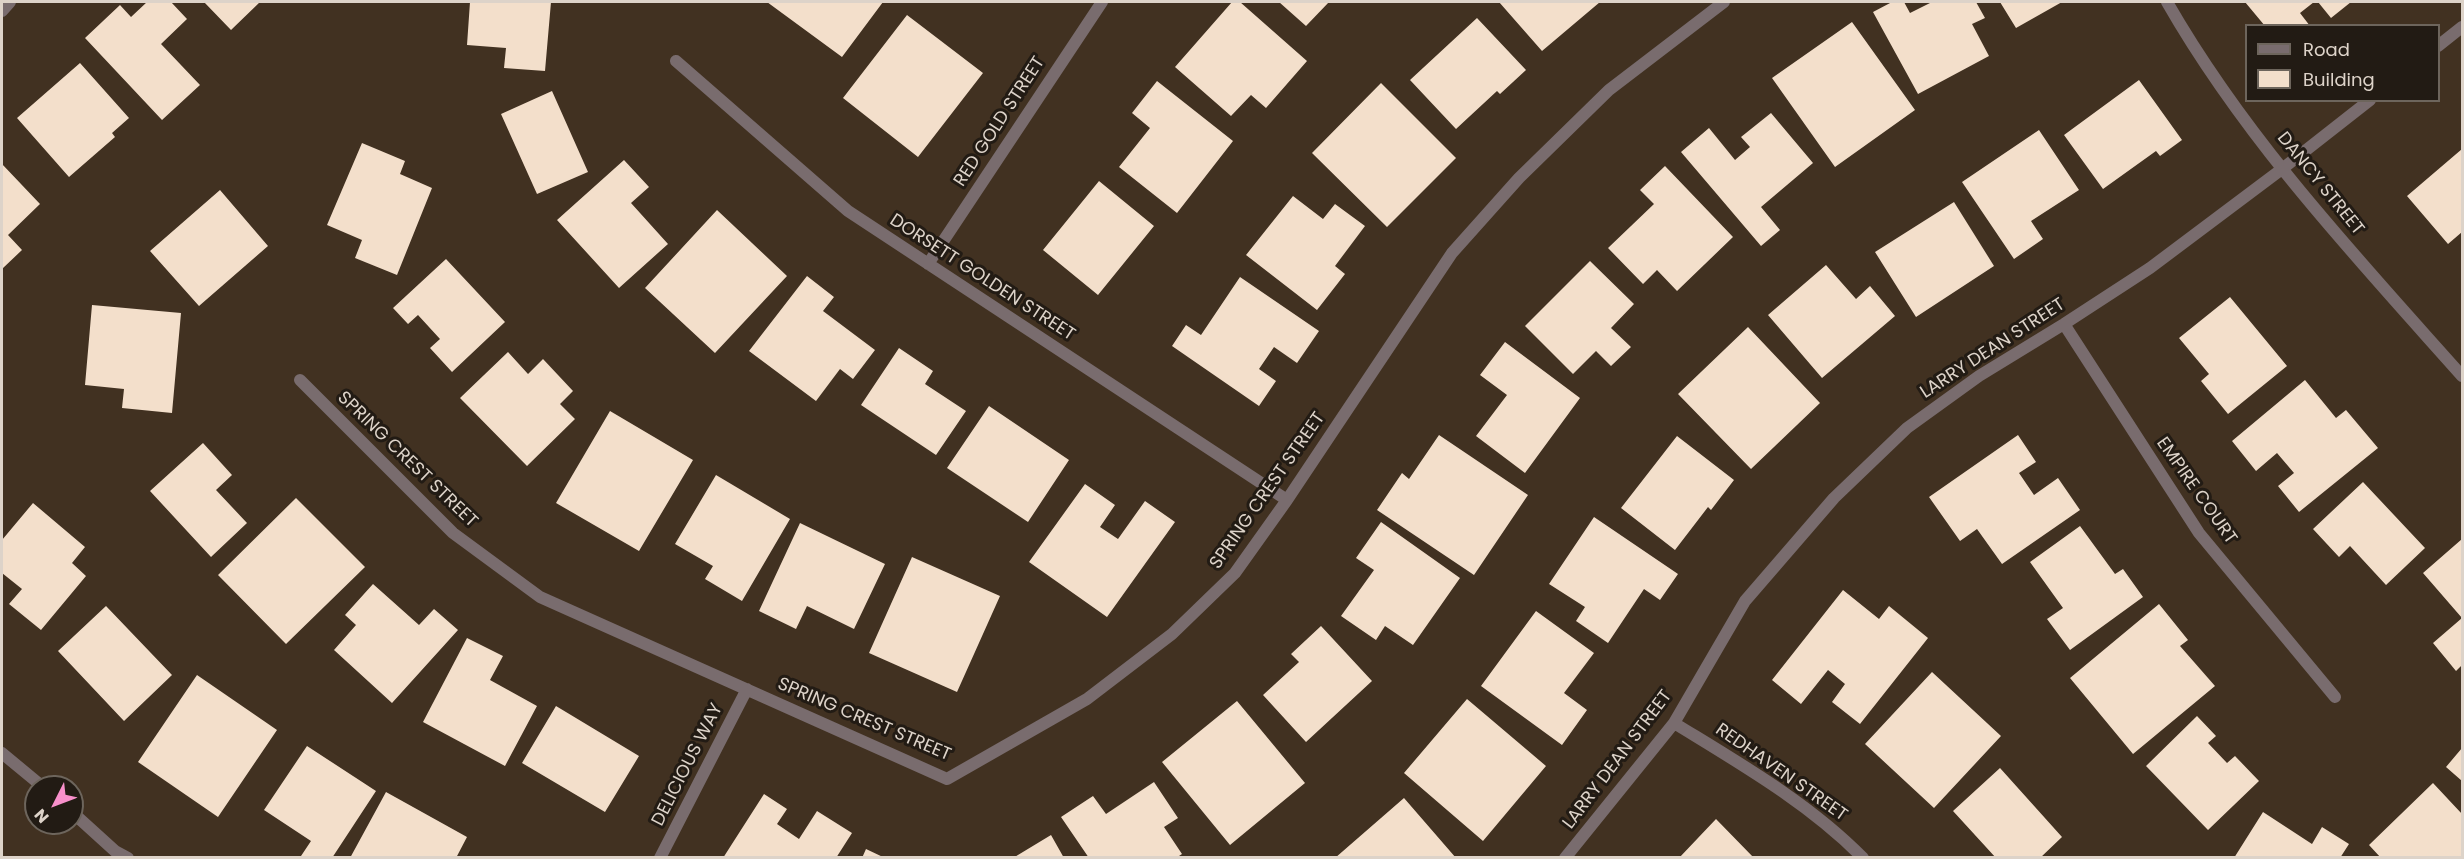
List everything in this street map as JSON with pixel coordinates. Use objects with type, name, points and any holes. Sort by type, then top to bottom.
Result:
[{"type":"street","points":[[2,11],[10,2]]},
{"type":"street","name":"RED GOLD STREET","points":[[928,264],[1102,2]]},
{"type":"street","name":"SPRING CREST STREET","points":[[300,380],[453,533],[540,597],[947,779],[1087,699],[1172,634],[1235,573],[1287,500],[1452,253],[1519,178],[1609,90],[1724,2]]},
{"type":"street","name":"DANCY STREET","points":[[2167,2],[2197,54],[2282,169],[2373,276],[2463,376]]},
{"type":"street","points":[[2440,45],[2463,27]]},
{"type":"street","name":"DORSETT GOLDEN STREET","points":[[676,61],[849,211],[1287,500]]},
{"type":"street","name":"LARRY DEAN STREET","points":[[1565,858],[1674,723],[1745,601],[1834,498],[1907,428],[1979,375],[2064,324],[2150,268],[2367,102]]},
{"type":"street","name":"EMPIRE COURT","points":[[2064,324],[2199,533],[2335,696]]},
{"type":"street","name":"DELICIOUS WAY","points":[[660,858],[747,689]]},
{"type":"street","name":"REDHAVEN STREET","points":[[1674,723],[1748,768],[1843,837],[1863,858]]},
{"type":"street","points":[[2,753],[29,775]]},
{"type":"street","points":[[84,824],[115,851],[128,858]]},
{"type":"building","points":[[147,2],[171,2],[187,19],[161,44],[200,85],[162,120],[85,38],[120,5],[131,17]]},
{"type":"building","points":[[204,2],[260,2],[231,30]]},
{"type":"building","points":[[470,2],[551,2],[545,71],[504,68],[506,48],[467,45]]},
{"type":"building","points":[[767,2],[883,2],[842,57]]},
{"type":"building","points":[[1232,2],[1240,2],[1307,61],[1266,108],[1251,95],[1231,116],[1175,67]]},
{"type":"building","points":[[1279,2],[1329,2],[1306,26]]},
{"type":"building","points":[[1499,2],[1600,2],[1542,51]]},
{"type":"building","points":[[1892,2],[1904,2],[1910,13],[1932,2],[1976,2],[1985,18],[1972,24],[1989,56],[1918,94],[1873,12]]},
{"type":"building","points":[[2000,2],[2062,2],[2016,28]]},
{"type":"building","points":[[2245,2],[2314,2],[2300,13],[2308,24],[2263,24]]},
{"type":"building","points":[[2318,2],[2351,2],[2331,18]]},
{"type":"building","points":[[907,15],[983,73],[918,157],[843,98]]},
{"type":"building","points":[[1477,18],[1526,70],[1500,94],[1497,91],[1456,129],[1410,80]]},
{"type":"building","points":[[1852,22],[1915,110],[1835,167],[1772,78]]},
{"type":"building","points":[[80,63],[129,118],[112,133],[115,137],[69,177],[17,118]]},
{"type":"building","points":[[2139,80],[2182,140],[2160,156],[2156,151],[2103,189],[2064,135]]},
{"type":"building","points":[[1157,81],[1233,141],[1177,213],[1119,167],[1150,128],[1132,113]]},
{"type":"building","points":[[1381,83],[1456,158],[1387,227],[1312,153]]},
{"type":"building","points":[[552,91],[588,172],[537,194],[501,114]]},
{"type":"building","points":[[1771,113],[1813,163],[1761,207],[1780,230],[1761,246],[1681,152],[1709,128],[1735,160],[1750,147],[1741,137]]},
{"type":"building","points":[[2039,130],[2079,190],[2031,221],[2043,239],[2014,259],[1962,182]]},
{"type":"building","points":[[362,143],[405,161],[400,174],[432,188],[397,275],[355,258],[362,240],[327,225]]},
{"type":"building","points":[[2462,149],[2462,232],[2448,244],[2407,196]]},
{"type":"building","points":[[624,160],[649,187],[631,203],[668,244],[619,288],[557,220]]},
{"type":"building","points":[[2,164],[40,204],[8,235],[22,250],[2,269]]},
{"type":"building","points":[[1665,166],[1733,237],[1677,291],[1657,270],[1643,284],[1608,248],[1654,204],[1640,190]]},
{"type":"building","points":[[1099,181],[1154,226],[1098,295],[1043,250]]},
{"type":"building","points":[[220,190],[268,246],[199,306],[150,251]]},
{"type":"building","points":[[1293,196],[1323,219],[1335,204],[1365,226],[1335,266],[1345,274],[1317,310],[1246,255]]},
{"type":"building","points":[[1954,202],[1994,266],[1916,317],[1875,252]]},
{"type":"building","points":[[717,210],[787,276],[715,353],[645,288]]},
{"type":"building","points":[[446,259],[505,322],[452,372],[430,348],[440,339],[418,315],[408,324],[393,308]]},
{"type":"building","points":[[1590,261],[1634,304],[1611,328],[1631,347],[1611,366],[1596,351],[1573,374],[1525,326]]},
{"type":"building","points":[[1826,265],[1856,299],[1870,286],[1895,316],[1822,378],[1768,315]]},
{"type":"building","points":[[807,276],[834,297],[823,311],[875,350],[853,379],[840,369],[816,401],[749,351]]},
{"type":"building","points":[[1240,277],[1319,331],[1297,363],[1274,347],[1259,369],[1276,381],[1259,406],[1172,346],[1186,325],[1201,335]]},
{"type":"building","points":[[2230,297],[2287,366],[2228,414],[2201,381],[2209,374],[2179,338]]},
{"type":"building","points":[[92,305],[181,313],[172,413],[122,408],[124,389],[85,385]]},
{"type":"building","points":[[1748,327],[1820,403],[1751,469],[1678,394]]},
{"type":"building","points":[[1505,342],[1580,398],[1525,473],[1476,436],[1507,395],[1480,375]]},
{"type":"building","points":[[899,348],[933,371],[925,384],[966,411],[936,455],[861,405]]},
{"type":"building","points":[[508,352],[528,374],[543,359],[573,391],[560,404],[575,419],[527,466],[460,398]]},
{"type":"building","points":[[2305,380],[2336,418],[2346,410],[2378,448],[2299,512],[2278,486],[2294,473],[2277,453],[2256,471],[2232,441]]},
{"type":"building","points":[[989,406],[1069,460],[1028,522],[947,468]]},
{"type":"building","points":[[610,411],[693,460],[639,551],[556,503]]},
{"type":"building","points":[[1439,435],[1528,495],[1474,575],[1377,510],[1402,473],[1409,479]]},
{"type":"building","points":[[2018,435],[2036,462],[2019,473],[2034,495],[2058,478],[2080,510],[2002,564],[1977,529],[1960,541],[1929,497]]},
{"type":"building","points":[[1677,436],[1734,480],[1711,510],[1708,507],[1675,550],[1621,508]]},
{"type":"building","points":[[203,443],[232,475],[216,490],[247,523],[211,557],[150,491]]},
{"type":"building","points":[[716,475],[790,519],[742,601],[705,579],[713,566],[675,544]]},
{"type":"building","points":[[2363,482],[2425,548],[2386,585],[2350,546],[2339,557],[2313,529]]},
{"type":"building","points":[[1085,484],[1115,505],[1100,527],[1118,539],[1145,501],[1175,522],[1107,617],[1029,562]]},
{"type":"building","points":[[296,498],[365,567],[286,644],[218,575]]},
{"type":"building","points":[[33,503],[85,547],[72,563],[86,576],[41,630],[9,604],[22,589],[2,573],[2,540]]},
{"type":"building","points":[[1594,517],[1678,574],[1660,600],[1644,589],[1608,643],[1576,621],[1585,607],[1549,584]]},
{"type":"building","points":[[1381,522],[1460,578],[1413,645],[1385,626],[1376,640],[1341,616],[1374,570],[1356,558]]},
{"type":"building","points":[[800,523],[885,564],[854,629],[807,606],[796,629],[759,611]]},
{"type":"building","points":[[2080,526],[2115,574],[2123,569],[2143,597],[2070,650],[2047,619],[2063,608],[2030,562]]},
{"type":"building","points":[[2462,539],[2462,618],[2423,573]]},
{"type":"building","points":[[912,557],[1000,596],[957,692],[869,653]]},
{"type":"building","points":[[373,584],[419,625],[434,609],[458,630],[392,703],[334,650],[356,625],[345,615]]},
{"type":"building","points":[[1843,590],[1879,619],[1889,606],[1928,638],[1860,724],[1832,702],[1845,684],[1828,670],[1801,704],[1772,680]]},
{"type":"building","points":[[2159,604],[2188,640],[2180,646],[2215,686],[2133,754],[2070,678]]},
{"type":"building","points":[[106,606],[172,675],[124,721],[58,651]]},
{"type":"building","points":[[1536,611],[1594,653],[1564,693],[1587,710],[1562,745],[1481,686]]},
{"type":"building","points":[[2462,618],[2462,665],[2456,671],[2433,643]]},
{"type":"building","points":[[1321,626],[1372,681],[1306,742],[1263,695],[1299,662],[1291,654]]},
{"type":"building","points":[[467,638],[503,656],[490,680],[537,706],[505,766],[423,722]]},
{"type":"building","points":[[1932,672],[2001,736],[1934,808],[1865,744]]},
{"type":"building","points":[[197,675],[277,730],[218,817],[138,762]]},
{"type":"building","points":[[1467,699],[1546,766],[1483,841],[1404,773]]},
{"type":"building","points":[[1237,701],[1305,783],[1230,845],[1162,762]]},
{"type":"building","points":[[556,706],[639,756],[605,812],[522,763]]},
{"type":"building","points":[[2197,716],[2216,736],[2208,743],[2227,763],[2235,756],[2259,781],[2208,830],[2146,766]]},
{"type":"building","points":[[307,746],[376,791],[332,858],[304,858],[301,856],[311,841],[264,810]]},
{"type":"building","points":[[2462,748],[2462,781],[2446,767]]},
{"type":"building","points":[[2000,768],[2062,837],[2040,858],[1996,858],[1953,811]]},
{"type":"building","points":[[1154,782],[1178,818],[1164,827],[1182,854],[1176,858],[1089,858],[1061,817],[1093,796],[1106,814]]},
{"type":"building","points":[[2433,783],[2462,814],[2462,855],[2460,858],[2381,858],[2369,845]]},
{"type":"building","points":[[386,792],[467,837],[456,858],[350,858]]},
{"type":"building","points":[[764,794],[787,809],[777,824],[799,839],[817,811],[852,833],[836,858],[723,858]]},
{"type":"building","points":[[1404,798],[1456,858],[1335,858]]},
{"type":"building","points":[[2263,812],[2312,844],[2322,827],[2349,844],[2340,858],[2234,858]]},
{"type":"building","points":[[1716,819],[1754,858],[1679,858]]},
{"type":"building","points":[[1051,835],[1064,858],[1013,858]]},
{"type":"building","points":[[866,849],[885,858],[862,858]]}]
